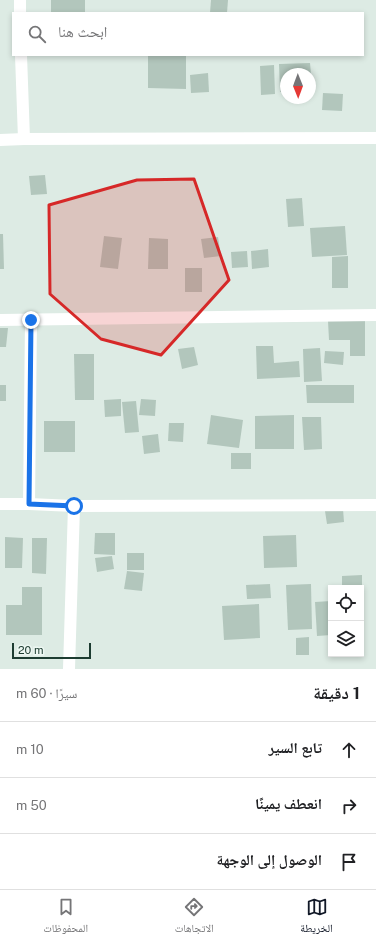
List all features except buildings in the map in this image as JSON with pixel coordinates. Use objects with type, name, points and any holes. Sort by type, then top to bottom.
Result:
[{"type":"street","points":[[20,0],[20,12]]},
{"type":"street","points":[[21,56],[24,139]]},
{"type":"street","points":[[0,140],[376,138]]},
{"type":"street","points":[[0,320],[376,314]]},
{"type":"street","points":[[29,504],[31,320]]},
{"type":"street","points":[[0,504],[74,506],[376,505]]},
{"type":"street","points":[[70,669],[74,506]]},
{"type":"highlighted area","points":[[194,179],[229,280],[161,355],[101,339],[50,294],[49,205],[137,180]]},
{"type":"route","points":[[31,320],[29,504],[74,506]]}]
